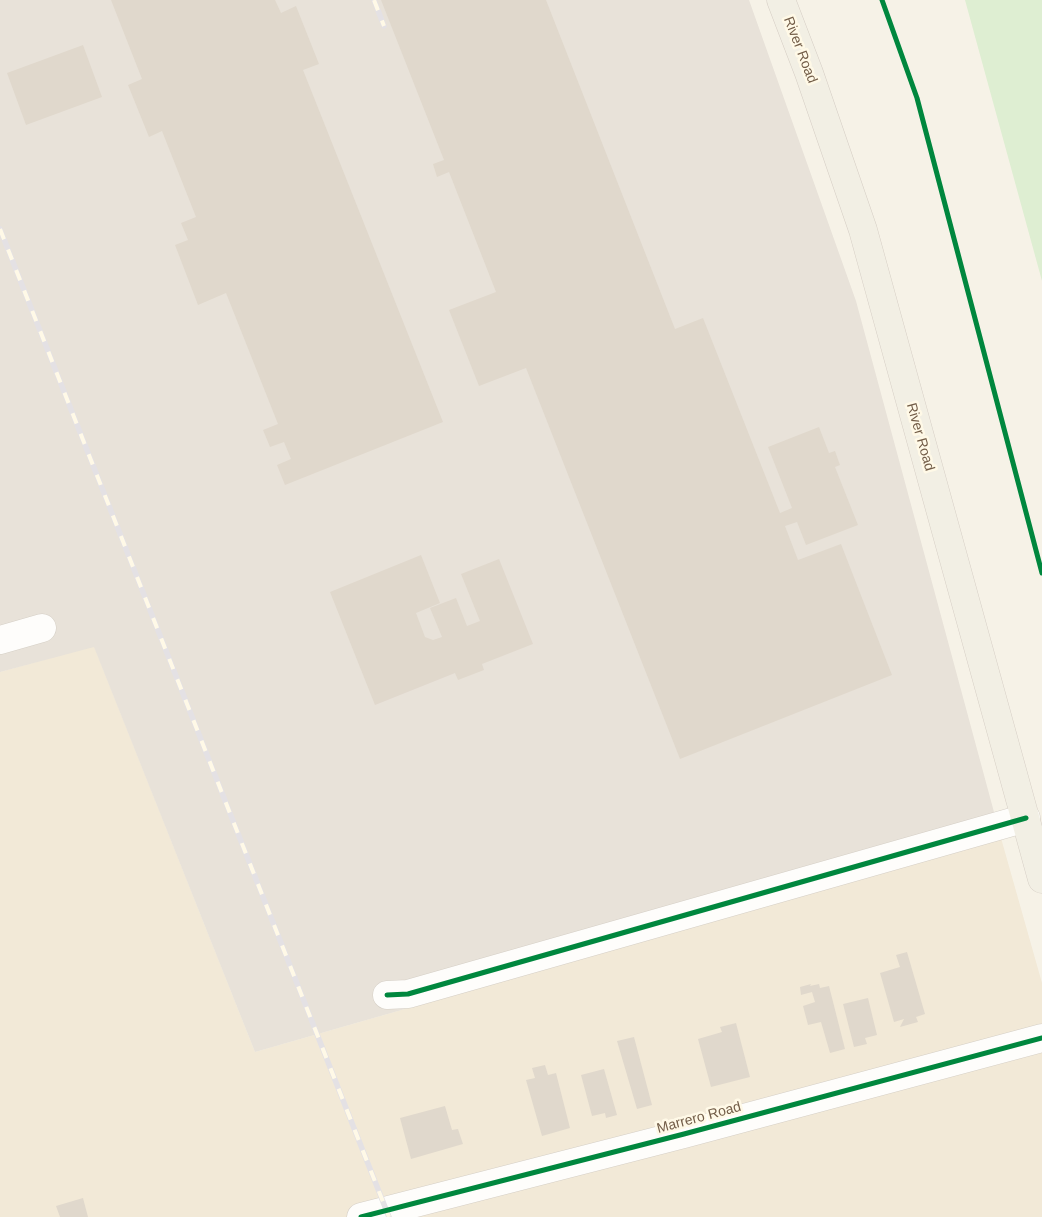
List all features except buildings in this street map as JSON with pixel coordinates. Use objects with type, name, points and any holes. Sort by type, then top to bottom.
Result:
[{"type":"main road","name":"River Road","points":[[781,0],[809,73],[863,230],[1042,879]]},
{"type":"street","points":[[0,640],[42,628]]},
{"type":"street","points":[[388,995],[408,994],[1026,818]]},
{"type":"street","name":"Marrero Road","points":[[361,1217],[684,1134],[1042,1038]]},
{"type":"shaded area","points":[[0,0],[749,0],[856,301],[1001,838],[255,1052],[94,647],[0,672]]},
{"type":"shaded area","points":[[94,646],[255,1052],[1001,838],[1042,983],[1042,1217],[0,1217],[0,672]]},
{"type":"green space","points":[[965,0],[1042,0],[1042,281]]},
{"type":"railway","points":[[374,0],[384,26]]},
{"type":"railway","points":[[0,229],[389,1217]]},
{"type":"cycle path","points":[[882,0],[917,98],[1042,573]]},
{"type":"cycle path","points":[[387,995],[408,994],[1026,818]]},
{"type":"cycle path","points":[[361,1217],[684,1134],[1042,1038]]}]
